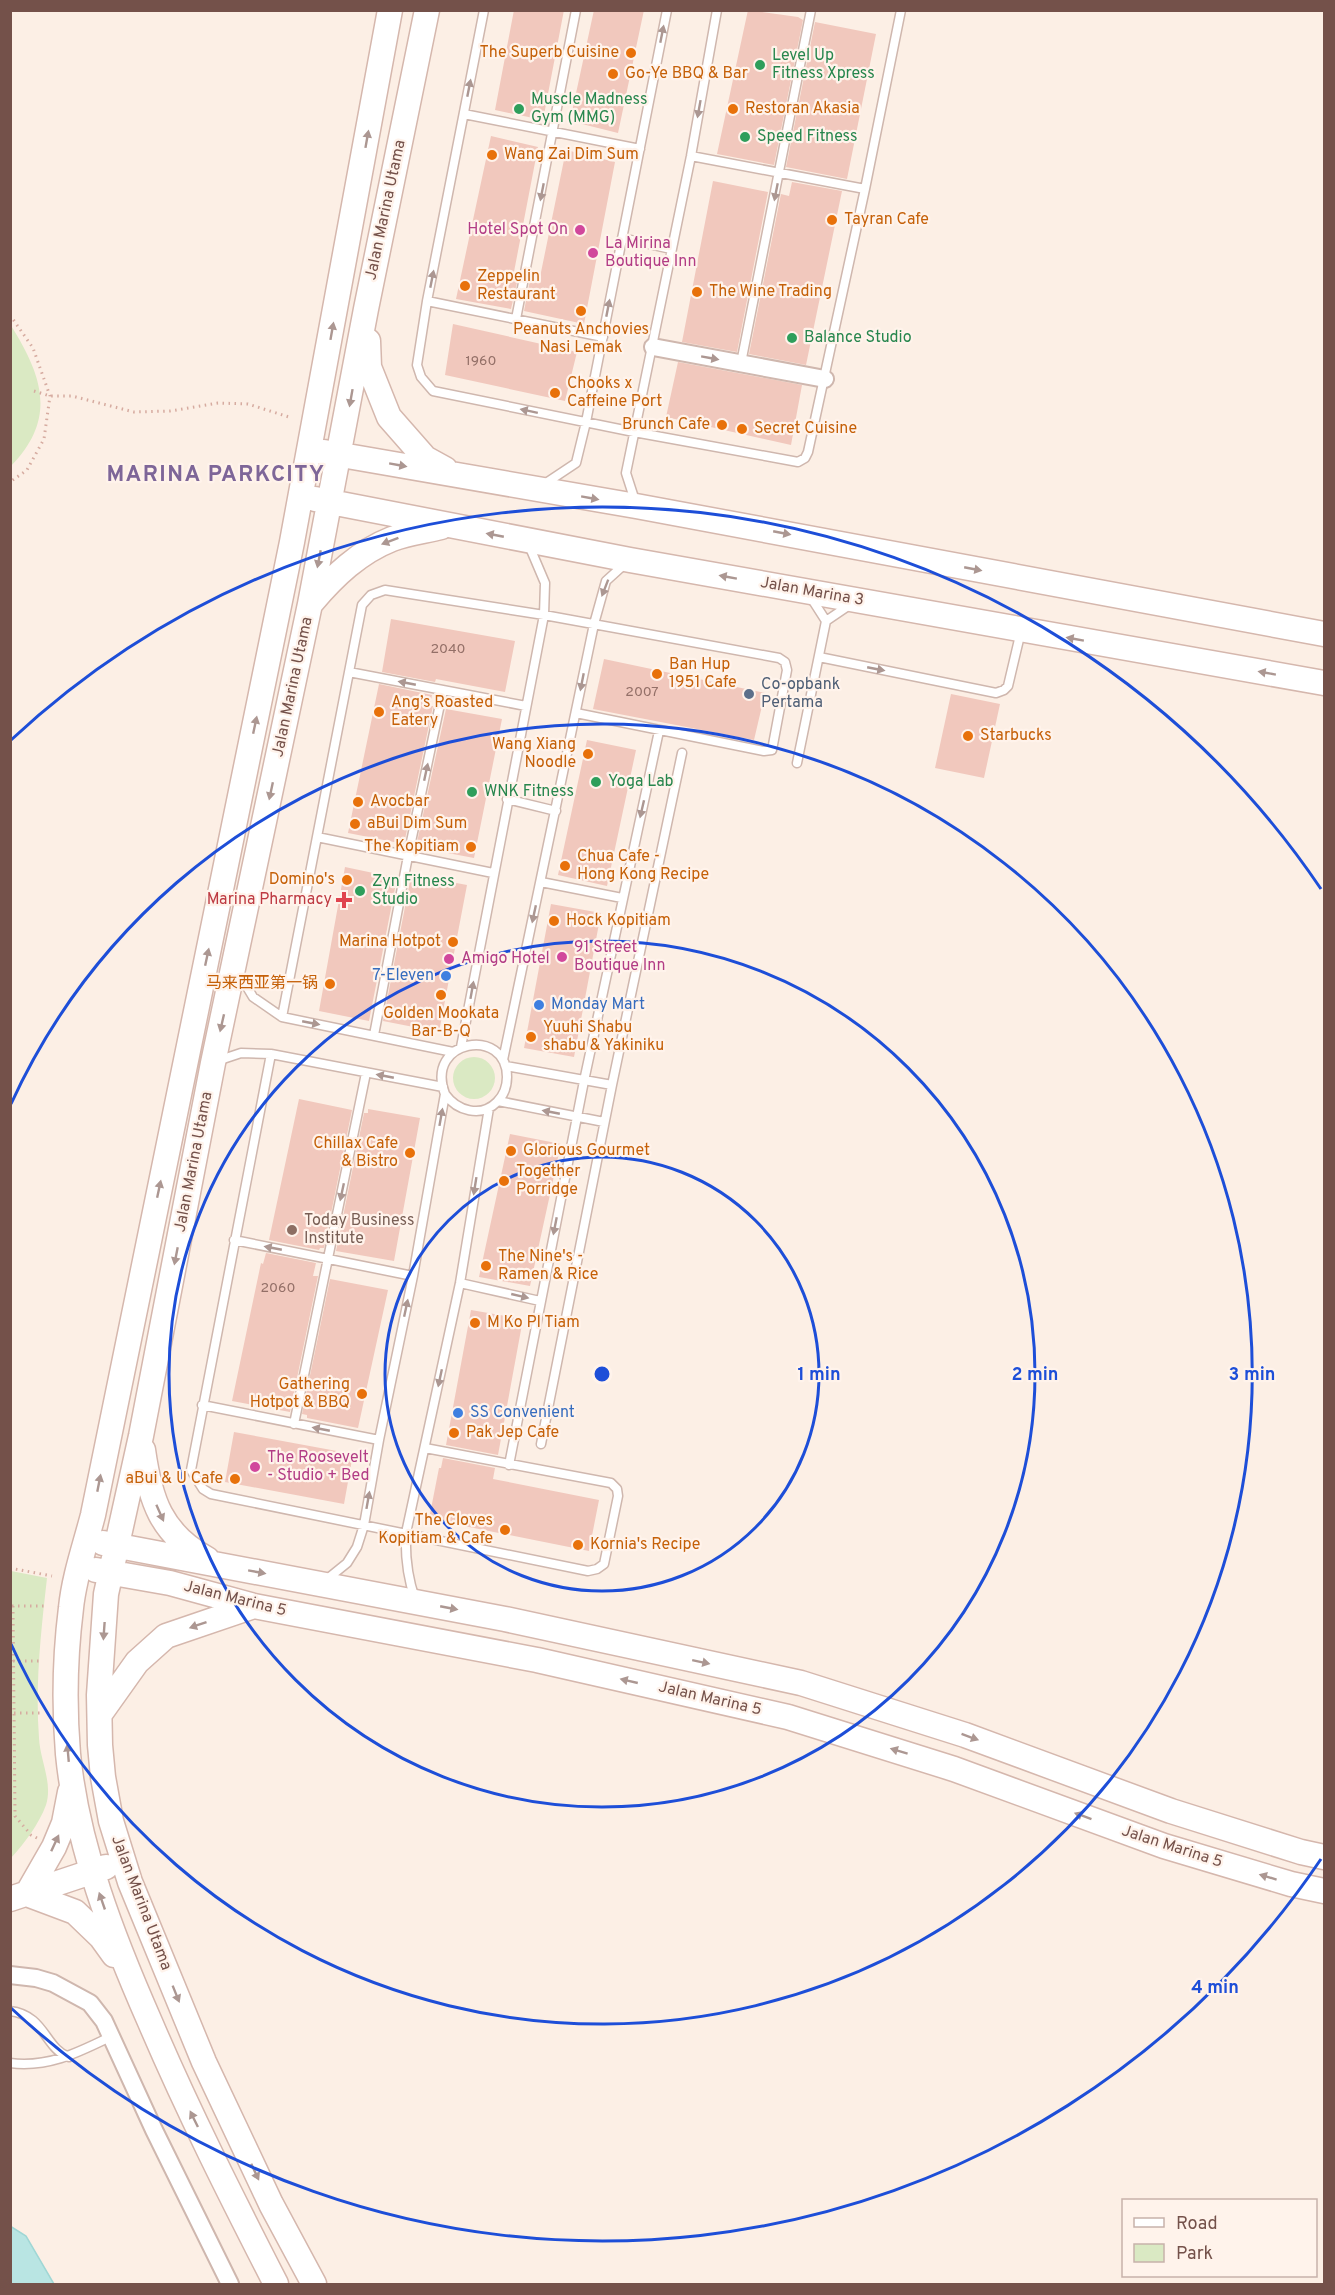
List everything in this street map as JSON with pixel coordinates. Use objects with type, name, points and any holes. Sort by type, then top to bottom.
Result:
[{"type":"main road","name":"Jalan Marina Utama","points":[[276,2284],[174,2078],[131,1981],[92,1872],[72,1784],[65,1696],[71,1608],[93,1515],[301,497],[390,10]]},
{"type":"main road","name":"Jalan Marina Utama","points":[[314,2284],[271,2204],[204,2062],[123,1862],[111,1821],[104,1777],[99,1695],[106,1594],[141,1436],[213,1063],[310,604],[366,309],[427,10]]},
{"type":"main road","points":[[366,309],[369,367],[389,417],[424,458],[457,475]]},
{"type":"main road","points":[[310,450],[636,506],[1324,634]]},
{"type":"main road","name":"Jalan Marina 3","points":[[301,497],[630,560],[1324,683]]},
{"type":"main road","points":[[310,604],[329,581],[366,551],[393,539],[447,526]]},
{"type":"main road","points":[[141,1436],[147,1479],[165,1524],[188,1549],[218,1565]]},
{"type":"main road","name":"Jalan Marina 5","points":[[86,1540],[321,1583],[801,1683],[965,1735],[1171,1811],[1301,1852],[1324,1857]]},
{"type":"main road","name":"Jalan Marina 5","points":[[79,1567],[170,1583],[254,1606],[537,1660],[788,1717],[954,1769],[1164,1846],[1292,1884],[1324,1891]]},
{"type":"main road","points":[[100,1714],[136,1662],[166,1636],[254,1606]]},
{"type":"main road","points":[[19,1897],[54,1846],[64,1823],[72,1784]]},
{"type":"main road","points":[[19,1897],[123,1862]]},
{"type":"main road","points":[[19,1897],[75,1912],[101,1937],[131,1981]]},
{"type":"street","points":[[653,347],[825,379]]},
{"type":"street","points":[[10,1975],[36,1978],[53,1983],[90,2003],[104,2021],[154,2130],[230,2284]]},
{"type":"lane","points":[[484,10],[417,365],[422,377],[434,391],[586,423],[798,462],[805,459],[808,452],[825,379],[901,10]]},
{"type":"lane","points":[[516,320],[576,10]]},
{"type":"lane","points":[[537,489],[576,463],[586,423],[667,10]]},
{"type":"lane","points":[[636,506],[627,473],[691,156],[717,10]]},
{"type":"lane","points":[[741,363],[811,10]]},
{"type":"lane","points":[[464,114],[639,148]]},
{"type":"lane","points":[[691,156],[865,189]]},
{"type":"lane","points":[[622,238],[671,249]]},
{"type":"lane","points":[[428,301],[603,337]]},
{"type":"lane","points":[[321,1583],[347,1563],[357,1548],[364,1525],[413,1276],[444,1090],[443,1068],[457,1050],[544,615],[545,583],[526,541]]},
{"type":"lane","points":[[444,1090],[449,1100],[464,1109],[480,1111],[489,1108],[504,1093],[507,1083],[504,1063],[594,624],[606,581],[630,560]]},
{"type":"lane","points":[[282,1017],[362,604],[371,595],[385,590],[544,615],[779,658],[785,662],[787,670],[772,750],[764,751],[576,713]]},
{"type":"lane","points":[[797,763],[826,621],[807,591]]},
{"type":"lane","points":[[826,621],[856,600]]},
{"type":"lane","points":[[819,657],[996,693],[1008,686],[1022,630]]},
{"type":"lane","points":[[349,672],[526,706]]},
{"type":"lane","points":[[374,1035],[443,690]]},
{"type":"lane","points":[[509,1465],[584,1081],[659,731]]},
{"type":"lane","points":[[541,1444],[604,1122],[682,753]]},
{"type":"lane","points":[[507,799],[556,811]]},
{"type":"lane","points":[[317,837],[493,873]]},
{"type":"lane","points":[[541,882],[622,898]]},
{"type":"lane","points":[[235,967],[253,997],[282,1017],[457,1050],[477,1045],[485,1046],[504,1063],[612,1085]]},
{"type":"lane","points":[[213,1063],[241,1053],[272,1053],[444,1090]]},
{"type":"lane","points":[[272,1053],[191,1470],[203,1489],[211,1494],[588,1571],[604,1564],[618,1496],[617,1489],[611,1483],[425,1448]]},
{"type":"lane","points":[[294,1424],[366,1072]]},
{"type":"lane","points":[[498,1101],[604,1122]]},
{"type":"lane","points":[[416,1602],[407,1575],[406,1533],[460,1282],[489,1108]]},
{"type":"lane","points":[[234,1240],[413,1276]]},
{"type":"lane","points":[[460,1282],[540,1301]]},
{"type":"lane","points":[[202,1405],[379,1440]]},
{"type":"lane","points":[[10,2011],[20,2012],[42,2027],[61,2054],[69,2057]]},
{"type":"lane","points":[[10,2063],[26,2065],[69,2057],[112,2036]]},
{"type":"path","points":[[10,315],[33,348],[50,396],[44,439],[27,470],[10,483]]},
{"type":"path","points":[[34,391],[50,396],[72,396],[134,412],[170,411],[218,403],[248,404],[291,418]]},
{"type":"path","points":[[10,1568],[51,1576]]},
{"type":"path","points":[[47,1606],[12,1606],[14,1713],[12,1771],[15,1816],[31,1835],[54,1846]]},
{"type":"path","points":[[13,1660],[43,1660]]},
{"type":"path","points":[[14,1713],[42,1713]]},
{"type":"green space","points":[[10,324],[30,361],[40,396],[40,413],[35,431],[26,448],[11,466]]},
{"type":"green space","points":[[474,1057],[482,1058],[489,1063],[494,1070],[494,1086],[489,1093],[482,1098],[474,1099],[466,1098],[459,1093],[454,1086],[453,1078],[454,1070],[459,1063],[466,1058]]},
{"type":"green space","points":[[11,1571],[47,1578],[38,1678],[38,1718],[48,1797],[39,1819],[11,1858]]},
{"type":"water","points":[[10,2226],[26,2236],[54,2284],[11,2284]]},
{"type":"building","points":[[514,10],[564,10],[543,120],[495,110]]},
{"type":"building","points":[[594,10],[644,10],[618,133],[570,121]]},
{"type":"building","points":[[748,10],[798,17],[803,20],[774,165],[717,154]]},
{"type":"building","points":[[815,22],[876,34],[847,179],[786,167]]},
{"type":"building","points":[[491,136],[538,147],[513,277],[518,278],[511,309],[456,299]]},
{"type":"building","points":[[566,150],[615,162],[584,324],[524,311],[530,280],[539,282]]},
{"type":"building","points":[[713,181],[768,192],[737,352],[682,342]]},
{"type":"building","points":[[792,182],[842,191],[806,365],[749,354],[781,194],[789,196]]},
{"type":"building","points":[[453,324],[577,352],[565,401],[445,375]]},
{"type":"building","points":[[678,362],[802,385],[791,445],[666,417]]},
{"type":"building","points":[[391,619],[515,641],[505,692],[382,672]]},
{"type":"building","points":[[604,659],[765,693],[754,740],[593,709]]},
{"type":"building","points":[[379,684],[432,695],[430,706],[433,706],[404,844],[348,833]]},
{"type":"building","name":"Starbucks","points":[[951,694],[1000,704],[984,778],[935,768]]},
{"type":"building","points":[[446,709],[502,719],[474,858],[416,847]]},
{"type":"building","points":[[587,740],[636,750],[607,886],[558,875]]},
{"type":"building","points":[[345,867],[397,878],[369,1021],[319,1011]]},
{"type":"building","points":[[414,875],[467,885],[439,1032],[383,1021],[410,881],[413,881]]},
{"type":"building","points":[[551,904],[601,913],[574,1057],[524,1048]]},
{"type":"building","points":[[299,1099],[352,1110],[324,1248],[319,1250],[269,1240]]},
{"type":"building","points":[[368,1109],[420,1118],[394,1261],[336,1251],[364,1113],[368,1113]]},
{"type":"building","points":[[510,1134],[561,1144],[530,1286],[479,1277]]},
{"type":"building","points":[[266,1253],[316,1263],[313,1276],[318,1276],[290,1412],[232,1401],[261,1263],[263,1264]]},
{"type":"building","points":[[330,1279],[388,1290],[358,1428],[307,1418],[307,1415],[302,1414]]},
{"type":"building","points":[[471,1310],[523,1319],[498,1455],[446,1445]]},
{"type":"building","points":[[234,1432],[353,1454],[344,1504],[225,1482]]},
{"type":"building","points":[[443,1458],[495,1468],[493,1479],[599,1500],[589,1551],[429,1519]]},
{"type":"place","name":"The Superb Cuisine","points":[[631,53]]},
{"type":"place","name":"Level Up Fitness Xpress","points":[[760,65]]},
{"type":"place","name":"Go-Ye BBQ & Bar","points":[[613,74]]},
{"type":"place","name":"Muscle Madness Gym (MMG)","points":[[519,109]]},
{"type":"place","name":"Restoran Akasia","points":[[733,109]]},
{"type":"place","name":"Speed Fitness","points":[[745,137]]},
{"type":"place","name":"Wang Zai Dim Sum","points":[[492,155]]},
{"type":"place","name":"Tayran Cafe","points":[[832,220]]},
{"type":"place","name":"Hotel Spot On","points":[[580,230]]},
{"type":"place","name":"La Mirina Boutique Inn","points":[[593,253]]},
{"type":"place","name":"Zeppelin Restaurant","points":[[465,286]]},
{"type":"place","name":"The Wine Trading","points":[[697,292]]},
{"type":"place","name":"Peanuts Anchovies Nasi Lemak","points":[[581,311]]},
{"type":"place","name":"Balance Studio","points":[[792,338]]},
{"type":"place","name":"Chooks x Caffeine Port","points":[[555,393]]},
{"type":"place","name":"Brunch Cafe","points":[[722,425]]},
{"type":"place","name":"Secret Cuisine","points":[[742,429]]},
{"type":"place","name":"Ban Hup 1951 Cafe","points":[[657,674]]},
{"type":"place","name":"Co-opbank Pertama","points":[[749,694]]},
{"type":"place","name":"Ang’s Roasted Eatery","points":[[379,712]]},
{"type":"place","name":"Starbucks","points":[[968,736]]},
{"type":"place","name":"Wang Xiang Noodle","points":[[588,754]]},
{"type":"place","name":"Yoga Lab","points":[[596,782]]},
{"type":"place","name":"WNK Fitness","points":[[472,792]]},
{"type":"place","name":"Avocbar","points":[[358,802]]},
{"type":"place","name":"aBui Dim Sum","points":[[355,824]]},
{"type":"place","name":"The Kopitiam","points":[[471,847]]},
{"type":"place","name":"Chua Cafe - Hong Kong Recipe","points":[[565,866]]},
{"type":"place","name":"Domino's","points":[[347,880]]},
{"type":"place","name":"Zyn Fitness Studio","points":[[360,891]]},
{"type":"place","name":"Marina Pharmacy","points":[[344,900]]},
{"type":"place","name":"Hock Kopitiam","points":[[554,921]]},
{"type":"place","name":"Marina Hotpot","points":[[453,942]]},
{"type":"place","name":"91 Street Boutique Inn","points":[[562,957]]},
{"type":"place","name":"Amigo Hotel","points":[[449,959]]},
{"type":"place","name":"7-Eleven","points":[[446,976]]},
{"type":"place","name":"马来西亚第一锅","points":[[330,984]]},
{"type":"place","name":"Golden Mookata Bar-B-Q","points":[[441,995]]},
{"type":"place","name":"Monday Mart","points":[[539,1005]]},
{"type":"place","name":"Yuuhi Shabu shabu & Yakiniku","points":[[531,1037]]},
{"type":"place","name":"Glorious Gourmet","points":[[511,1151]]},
{"type":"place","name":"Chillax Cafe & Bistro","points":[[410,1153]]},
{"type":"place","name":"Together Porridge","points":[[504,1181]]},
{"type":"place","name":"Today Business Institute","points":[[292,1230]]},
{"type":"place","name":"The Nine's - Ramen & Rice","points":[[486,1266]]},
{"type":"place","name":"M Ko PI Tiam","points":[[475,1323]]},
{"type":"place","name":"Gathering Hotpot & BBQ","points":[[362,1394]]},
{"type":"place","name":"SS Convenient","points":[[458,1413]]},
{"type":"place","name":"Pak Jep Cafe","points":[[454,1433]]},
{"type":"place","name":"The Roosevelt - Studio + Bed","points":[[255,1467]]},
{"type":"place","name":"aBui & U Cafe","points":[[235,1479]]},
{"type":"place","name":"The Cloves Kopitiam & Cafe","points":[[505,1530]]},
{"type":"place","name":"Kornia's Recipe","points":[[578,1545]]},
{"type":"district","name":"MARINA PARKCITY","points":[[216,475]]}]
